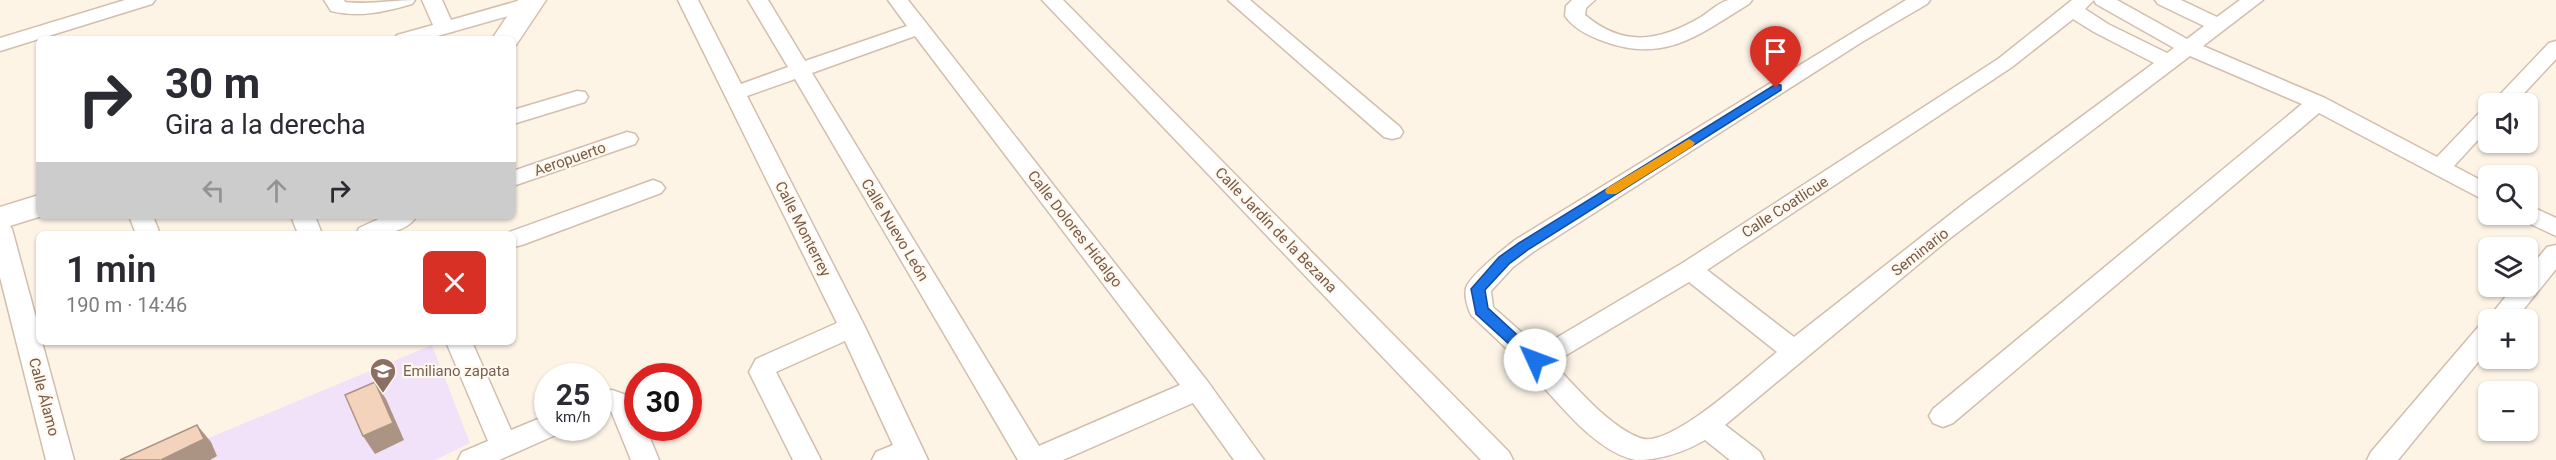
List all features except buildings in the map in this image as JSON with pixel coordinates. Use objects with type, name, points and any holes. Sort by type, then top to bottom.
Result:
[{"type":"street","points":[[46,36],[62,33],[118,4],[145,0]]},
{"type":"street","points":[[334,0],[338,6],[352,10],[365,10],[405,0]]},
{"type":"street","points":[[432,0],[445,28]]},
{"type":"street","name":"Calle Monterrey","points":[[688,0],[852,327],[903,457]]},
{"type":"street","name":"Calle Nuevo León","points":[[758,0],[1034,460]]},
{"type":"street","name":"Calle Dolores Hidalgo","points":[[898,0],[1198,389],[1250,460]]},
{"type":"street","name":"Calle Jardín de la Bezana","points":[[1052,0],[1499,460]]},
{"type":"street","points":[[1238,0],[1392,132]]},
{"type":"street","points":[[1580,8],[1581,23],[1618,41],[1648,46],[1668,43],[1742,0]]},
{"type":"street","points":[[1535,360],[1481,310],[1478,289],[1504,261],[1524,246],[1855,38],[1920,0]]},
{"type":"street","points":[[2103,0],[2189,48],[2317,103],[2478,188]]},
{"type":"street","points":[[2164,0],[2219,26]]},
{"type":"street","name":"Seminario","points":[[1535,360],[1583,411],[1622,442],[1643,451],[1661,450],[1706,425],[1794,351],[2040,156],[2253,0]]},
{"type":"street","points":[[415,36],[530,2]]},
{"type":"street","points":[[508,36],[530,2]]},
{"type":"street","points":[[2072,9],[2101,28],[2168,62]]},
{"type":"street","name":"Calle Coatlicue","points":[[1535,360],[1560,348],[1690,270],[2005,63],[2072,9]]},
{"type":"street","points":[[735,93],[920,28]]},
{"type":"street","points":[[0,45],[36,38]]},
{"type":"street","points":[[2512,93],[2556,47]]},
{"type":"street","points":[[516,116],[577,97]]},
{"type":"street","points":[[1943,416],[2317,103]]},
{"type":"street","points":[[2440,167],[2478,127]]},
{"type":"street","name":"Aeropuerto","points":[[516,178],[627,140]]},
{"type":"street","points":[[516,238],[653,188]]},
{"type":"street","points":[[0,218],[36,207]]},
{"type":"street","points":[[2538,218],[2556,228]]},
{"type":"street","points":[[374,231],[399,219]]},
{"type":"street","name":"Calle Álamo","points":[[0,229],[60,460]]},
{"type":"street","points":[[2509,309],[2556,253]]},
{"type":"street","points":[[1690,270],[1794,351]]},
{"type":"street","points":[[807,460],[762,372],[765,366],[776,360],[852,327]]},
{"type":"street","points":[[460,345],[504,445]]},
{"type":"street","points":[[2381,460],[2478,345]]},
{"type":"street","points":[[1034,460],[1198,389]]},
{"type":"street","points":[[612,403],[622,404],[645,460]]},
{"type":"street","points":[[1706,425],[1750,460]]},
{"type":"street","points":[[472,460],[534,432]]},
{"type":"shaded area","name":"Emiliano zapata","points":[[432,345],[470,443],[435,460],[156,460]]},
{"type":"slow traffic","points":[[1612,191],[1689,143]]},
{"type":"place","name":"Emiliano zapata","points":[[383,394]]},
{"type":"route","points":[[1535,360],[1481,310],[1478,289],[1504,261],[1524,246],[1776,88]]}]
